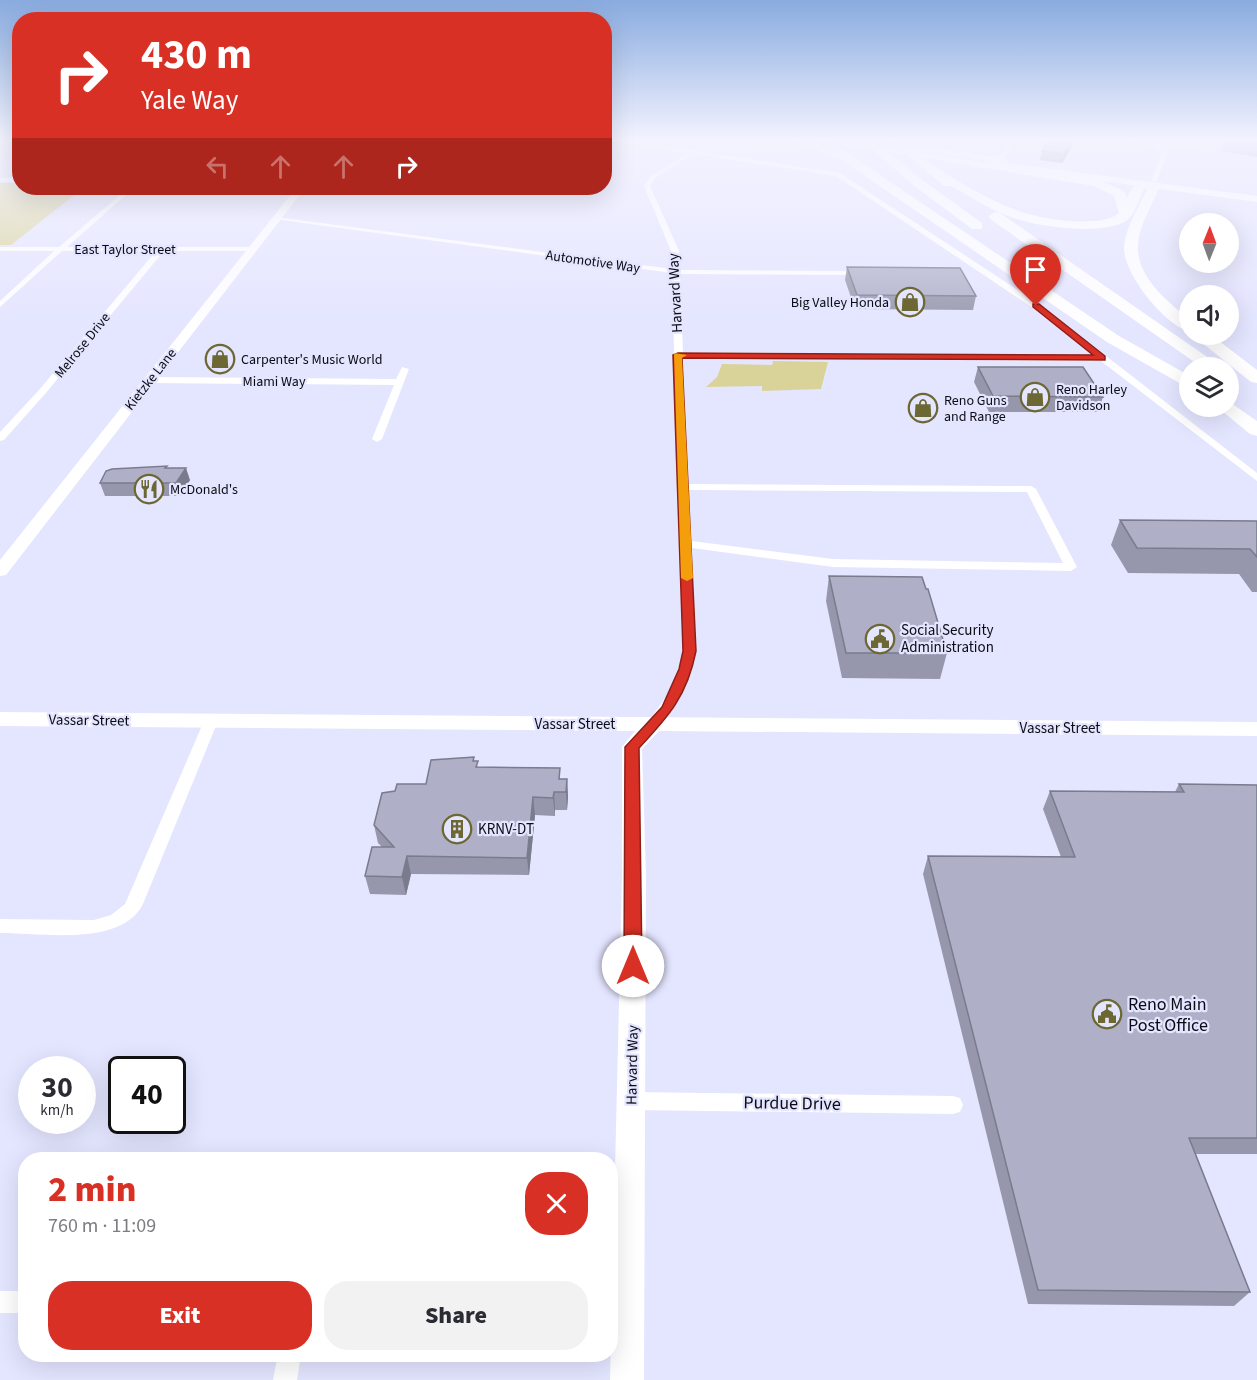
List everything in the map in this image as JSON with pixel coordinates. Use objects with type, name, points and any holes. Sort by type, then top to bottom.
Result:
[{"type":"highway","points":[[912,203],[1113,339],[1179,376]]},
{"type":"highway","points":[[948,203],[987,233]]},
{"type":"highway","points":[[979,203],[1199,357]]},
{"type":"highway","points":[[992,203],[1006,211],[1036,221],[1094,225],[1115,221],[1126,214],[1131,203]]},
{"type":"highway","points":[[1123,203],[1126,214]]},
{"type":"highway","points":[[1147,203],[1131,242],[1132,259],[1149,289],[1179,317]]},
{"type":"highway","points":[[1025,261],[1179,374]]},
{"type":"highway","points":[[1214,345],[1257,378]]},
{"type":"highway","points":[[1239,385],[1257,397]]},
{"type":"highway","points":[[1239,416],[1257,430]]},
{"type":"main road","name":"Kietzke Lane","points":[[0,571],[288,203]]},
{"type":"main road","name":"Vassar Street","points":[[0,719],[1257,729]]},
{"type":"main road","name":"Harvard Way","points":[[627,1380],[619,1307],[632,1101],[632,747],[653,725]]},
{"type":"street","points":[[0,305],[113,203]]},
{"type":"street","name":"Harvard Way","points":[[653,725],[668,709],[688,662],[675,251],[654,203]]},
{"type":"street","points":[[881,203],[1036,306],[1257,478]]},
{"type":"street","name":"Automotive Way","points":[[276,219],[676,272],[871,273]]},
{"type":"street","name":"East Taylor Street","points":[[0,249],[251,249]]},
{"type":"street","name":"Melrose Drive","points":[[0,438],[36,403],[140,273],[162,249]]},
{"type":"street","points":[[972,273],[984,273]]},
{"type":"street","points":[[678,355],[1102,358]]},
{"type":"street","points":[[377,439],[405,369]]},
{"type":"street","name":"Miami Way","points":[[148,380],[400,382]]},
{"type":"street","points":[[684,488],[1031,489],[1071,567],[833,563],[686,544]]},
{"type":"street","points":[[0,926],[107,926],[129,912],[135,904],[211,721]]},
{"type":"street","name":"Purdue Drive","points":[[632,1101],[953,1105]]},
{"type":"street","points":[[0,1302],[18,1302]]},
{"type":"street","points":[[285,1380],[288,1362]]},
{"type":"shaded area","points":[[0,203],[64,203],[11,245],[0,245]]},
{"type":"shaded area","points":[[773,361],[828,362],[821,389],[762,391],[762,386],[706,387],[717,377],[722,364],[772,365]]},
{"type":"building","points":[[847,267],[960,268],[976,296],[857,295]]},
{"type":"building","points":[[978,367],[1083,367],[1103,397],[993,396]]},
{"type":"building","points":[[167,466],[165,468],[186,468],[176,483],[100,483],[106,471],[112,469]]},
{"type":"building","points":[[1120,520],[1257,521],[1257,557],[1250,549],[1137,548]]},
{"type":"building","points":[[829,576],[922,577],[928,589],[947,653],[846,653]]},
{"type":"building","name":"KRNV-DT","points":[[474,757],[473,761],[478,761],[476,767],[560,768],[559,779],[567,779],[566,792],[554,792],[553,798],[533,797],[527,858],[407,856],[402,877],[365,876],[372,847],[394,847],[374,825],[382,793],[395,791],[397,784],[426,784],[431,760]]},
{"type":"building","name":"Reno Main Post Office","points":[[1179,784],[1257,785],[1257,1138],[1189,1138],[1250,1292],[1038,1290],[928,856],[1075,857],[1050,791],[1184,792]]},
{"type":"slow traffic","points":[[683,355],[678,355],[687,578]]},
{"type":"place","name":"Big Valley Honda","points":[[910,302]]},
{"type":"place","name":"Carpenter's Music World","points":[[220,359]]},
{"type":"place","name":"Reno Harley Davidson","points":[[1035,397]]},
{"type":"place","name":"Reno Guns and Range","points":[[923,408]]},
{"type":"place","name":"McDonald's","points":[[149,489]]},
{"type":"place","name":"Social Security Administration","points":[[880,639]]},
{"type":"place","name":"KRNV-DT","points":[[457,829]]},
{"type":"place","name":"Reno Main Post Office","points":[[1107,1014]]},
{"type":"route","points":[[633,966],[632,747],[668,709],[686,669],[690,651],[678,355],[1102,358],[1036,306]]}]
